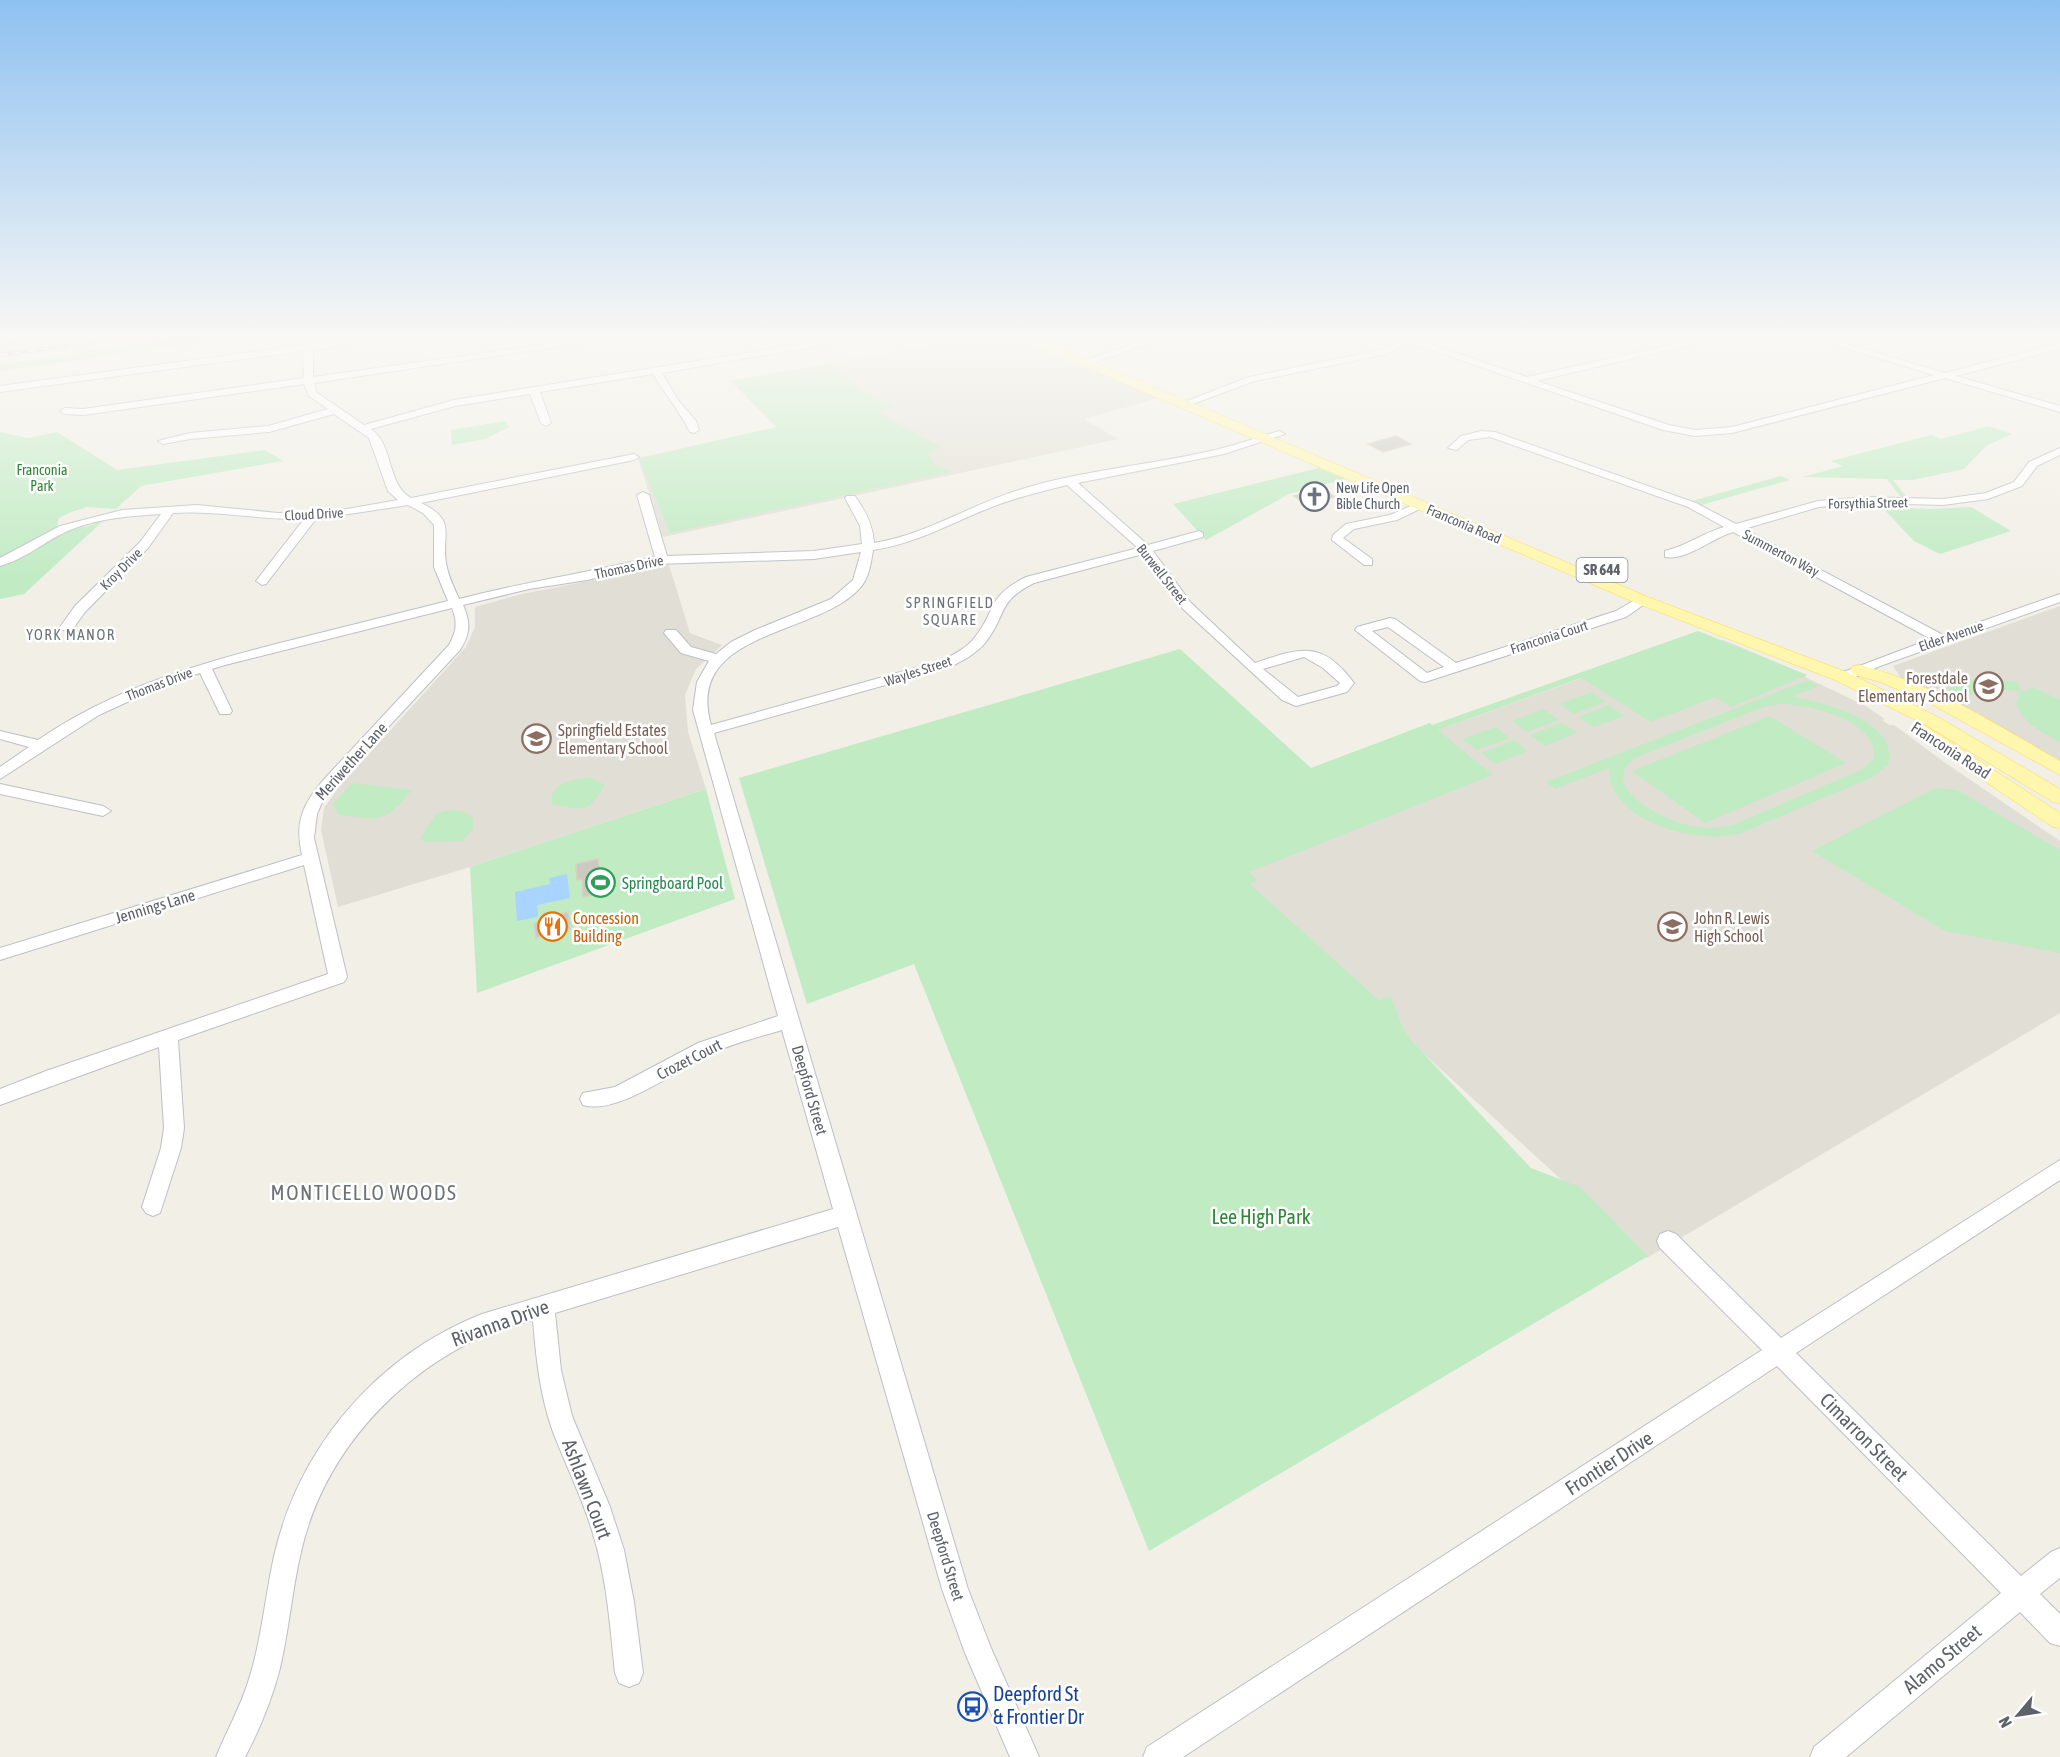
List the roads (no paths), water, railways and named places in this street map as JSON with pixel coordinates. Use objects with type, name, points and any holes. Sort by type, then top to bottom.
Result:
[{"type":"main road","name":"Franconia Road","points":[[1224,419],[1397,483],[1919,702],[2060,785]]},
{"type":"main road","name":"Franconia Road","points":[[1238,419],[1378,488],[1642,600],[1851,674],[2060,798]]},
{"type":"main road","points":[[1378,488],[1397,483]]},
{"type":"main road","name":"Franconia Road","points":[[1851,674],[1886,677],[1929,696],[2060,769]]},
{"type":"main road","name":"Franconia Road","points":[[1851,674],[2060,822]]},
{"type":"street","points":[[163,441],[190,436],[269,429],[304,419]]},
{"type":"street","name":"Meriwether Lane","points":[[0,1097],[53,1076],[338,977],[305,828],[314,802],[332,779],[455,646],[464,625],[439,563],[442,535],[440,525],[432,514],[400,497],[393,488],[378,441],[350,419]]},
{"type":"street","points":[[364,428],[396,419]]},
{"type":"street","points":[[545,419],[546,423]]},
{"type":"street","points":[[689,419],[694,430]]},
{"type":"street","points":[[1641,419],[1667,428],[1706,434],[1775,419]]},
{"type":"street","name":"Summerton Way","points":[[1453,448],[1459,441],[1471,436],[1491,434],[1686,503],[1941,639]]},
{"type":"street","name":"Thomas Drive","points":[[0,774],[40,745],[120,699],[204,667],[529,585],[587,576],[662,559],[814,555],[868,548],[928,532],[1009,496],[1069,481],[1224,451],[1273,437]]},
{"type":"street","name":"Forsythia Street","points":[[1670,554],[1682,551],[1709,536],[1804,507],[1868,500],[1943,502],[1988,496],[2012,488],[2024,478],[2033,464],[2060,451]]},
{"type":"street","name":"Cloud Drive","points":[[0,562],[21,553],[56,531],[84,521],[122,513],[171,508],[214,508],[278,516],[356,512],[634,457]]},
{"type":"street","name":"Burwell Street","points":[[1069,481],[1146,549],[1187,606],[1253,668],[1287,697],[1296,702],[1342,689],[1347,683],[1341,675],[1317,657],[1306,653],[1294,654],[1253,668]]},
{"type":"street","points":[[643,495],[662,559]]},
{"type":"street","name":"Deepford Street","points":[[850,498],[865,523],[868,534],[868,548],[860,578],[845,595],[821,610],[752,635],[719,659],[709,672],[701,692],[700,710],[955,1589],[979,1653],[1026,1757]]},
{"type":"street","points":[[1368,562],[1337,537],[1350,526],[1394,518],[1420,506]]},
{"type":"street","name":"Kroy Drive","points":[[68,627],[81,609],[144,545],[171,508]]},
{"type":"street","points":[[262,581],[312,516]]},
{"type":"street","name":"Wayles Street","points":[[706,731],[945,664],[966,653],[979,642],[999,602],[1018,586],[1030,580],[1199,535]]},
{"type":"street","name":"Elder Avenue","points":[[1851,674],[1941,639],[2060,598]]},
{"type":"street","name":"Franconia Court","points":[[1454,668],[1390,622],[1362,630],[1425,678],[1622,614],[1642,600]]},
{"type":"street","points":[[671,633],[686,650],[719,659]]},
{"type":"street","points":[[204,667],[225,711]]},
{"type":"street","points":[[0,735],[40,745]]},
{"type":"street","points":[[0,789],[103,811]]},
{"type":"street","name":"Jennings Lane","points":[[0,954],[310,858]]},
{"type":"street","name":"Crozet Court","points":[[590,1100],[619,1094],[705,1048],[735,1036],[789,1020]]},
{"type":"street","points":[[153,1207],[171,1148],[174,1128],[168,1037]]},
{"type":"street","name":"Frontier Drive","points":[[1157,1757],[2060,1169]]},
{"type":"street","name":"Rivanna Drive","points":[[230,1757],[247,1721],[269,1657],[288,1551],[299,1514],[316,1473],[331,1449],[365,1406],[387,1384],[419,1359],[482,1325],[846,1215]]},
{"type":"street","name":"Cimarron Street","points":[[1668,1241],[2060,1633]]},
{"type":"street","name":"Ashlawn Court","points":[[543,1306],[552,1389],[565,1431],[593,1493],[607,1536],[616,1576],[629,1673]]},
{"type":"street","name":"Alamo Street","points":[[1824,1757],[2060,1561]]},
{"type":"water","points":[[567,874],[570,898],[537,905],[538,917],[517,921],[515,892],[550,884],[549,878]]},
{"type":"place","name":"New Life Open Bible Church","points":[[1315,496]]},
{"type":"place","name":"Forestdale Elementary School","points":[[1989,687]]},
{"type":"place","name":"Springfield Estates Elementary School","points":[[537,739]]},
{"type":"place","name":"Springboard Pool","points":[[601,883]]},
{"type":"place","name":"Concession Building","points":[[552,927]]},
{"type":"place","name":"John R. Lewis High School","points":[[1673,927]]},
{"type":"place","name":"Deepford St & Frontier Dr","points":[[972,1706]]},
{"type":"district","name":"SPRINGFIELD SQUARE","points":[[950,612]]},
{"type":"district","name":"YORK MANOR","points":[[71,635]]},
{"type":"district","name":"MONTICELLO WOODS","points":[[364,1193]]},
{"type":"park label","name":"Franconia Park","points":[[42,478]]},
{"type":"park label","name":"Lee High Park","points":[[1261,1217]]}]
